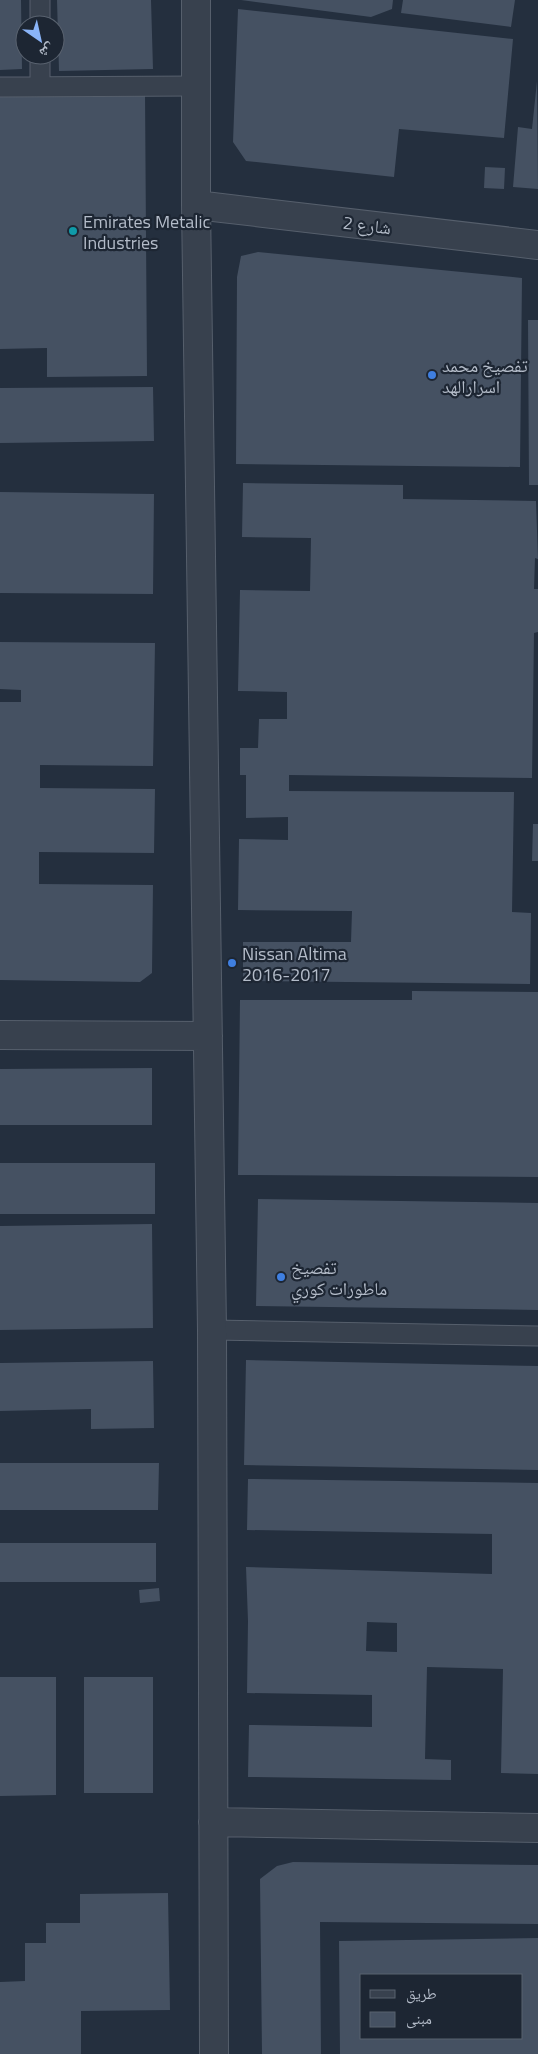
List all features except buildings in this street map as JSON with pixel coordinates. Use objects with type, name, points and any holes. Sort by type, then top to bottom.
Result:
[{"type":"street","points":[[196,0],[196,205],[212,1330],[214,2054]]},
{"type":"street","name":"شارع 2","points":[[196,205],[538,245]]},
{"type":"street","points":[[0,1035],[208,1036]]},
{"type":"street","points":[[213,1822],[538,1828]]},
{"type":"lane","points":[[40,0],[40,15]]},
{"type":"lane","points":[[40,65],[40,87]]},
{"type":"lane","points":[[0,87],[196,86]]},
{"type":"lane","points":[[212,1330],[538,1336]]},
{"type":"place","name":"Emirates Metalic Industries","points":[[73,231]]},
{"type":"place","name":"تفصيخ محمد اسرارالهد","points":[[432,375]]},
{"type":"place","name":"Nissan Altima 2016-2017","points":[[232,963]]},
{"type":"place","name":"تفصيخ ماطورات كوري","points":[[281,1277]]}]
